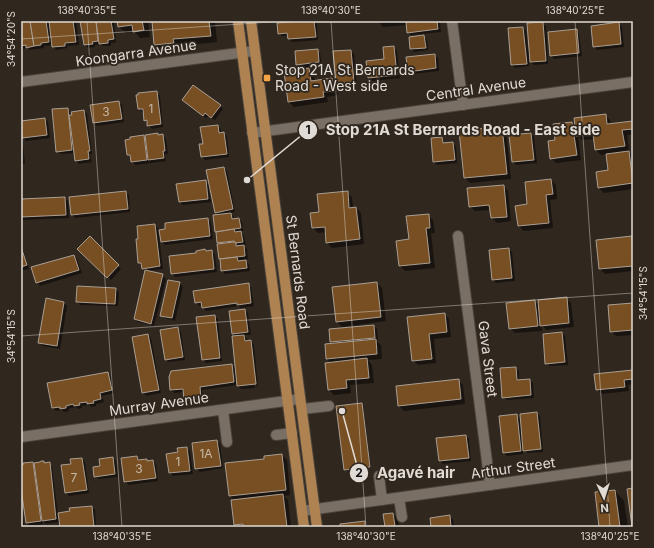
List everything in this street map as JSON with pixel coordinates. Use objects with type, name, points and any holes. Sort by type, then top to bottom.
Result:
[{"type":"main road","name":"St Bernards Road","points":[[238,21],[304,527]]},
{"type":"main road","name":"St Bernards Road","points":[[251,21],[317,527]]},
{"type":"street","points":[[452,21],[463,105]]},
{"type":"street","name":"Koongarra Avenue","points":[[21,82],[254,51]]},
{"type":"street","name":"Central Avenue","points":[[252,133],[633,82]]},
{"type":"street","name":"Gava Street","points":[[458,236],[490,485]]},
{"type":"street","name":"Murray Avenue","points":[[21,437],[288,401],[301,404],[329,406]]},
{"type":"street","points":[[223,410],[227,442]]},
{"type":"street","points":[[276,435],[292,433]]},
{"type":"street","name":"Arthur Street","points":[[302,511],[633,466]]},
{"type":"street","points":[[379,476],[382,500]]},
{"type":"street","points":[[399,498],[402,517]]},
{"type":"building","points":[[21,21],[30,21],[34,46],[26,48],[26,45],[21,46]]},
{"type":"building","points":[[30,21],[46,21],[49,42],[34,46]]},
{"type":"building","points":[[49,21],[73,21],[76,42],[65,43],[65,46],[52,47]]},
{"type":"building","points":[[80,21],[96,21],[98,41],[92,42],[93,44],[84,45]]},
{"type":"building","points":[[96,21],[111,21],[114,39],[108,40],[108,43],[99,44]]},
{"type":"building","points":[[117,21],[142,21],[144,30],[133,32],[132,25],[118,27]]},
{"type":"building","points":[[152,21],[209,21],[211,36],[173,39],[174,43],[154,45]]},
{"type":"building","points":[[314,21],[316,37],[288,39],[287,33],[278,34],[277,23]]},
{"type":"building","points":[[437,21],[438,29],[407,33],[406,22]]},
{"type":"building","points":[[543,22],[546,61],[530,62],[527,23]]},
{"type":"building","points":[[619,22],[621,44],[593,47],[591,26]]},
{"type":"building","points":[[523,27],[527,64],[511,65],[508,28]]},
{"type":"building","points":[[577,29],[579,53],[550,56],[548,32]]},
{"type":"building","points":[[424,35],[426,48],[410,49],[409,37]]},
{"type":"building","points":[[394,46],[397,75],[368,78],[366,61],[384,59],[383,47]]},
{"type":"building","points":[[318,49],[319,62],[296,65],[295,51]]},
{"type":"building","points":[[351,50],[354,82],[336,83],[333,51]]},
{"type":"building","points":[[435,54],[436,68],[408,72],[406,57]]},
{"type":"building","points":[[309,68],[311,81],[332,78],[334,91],[323,92],[324,97],[288,102],[284,72]]},
{"type":"building","points":[[193,85],[221,105],[211,118],[205,113],[203,116],[182,100]]},
{"type":"building","points":[[157,91],[161,124],[147,126],[147,120],[144,121],[143,109],[138,109],[136,95],[138,95],[138,93]]},
{"type":"building","points":[[119,101],[122,119],[93,123],[90,105]]},
{"type":"building","points":[[68,108],[72,150],[56,152],[52,109]]},
{"type":"building","points":[[84,110],[90,151],[88,151],[89,159],[75,161],[69,115],[72,115],[71,112]]},
{"type":"building","points":[[606,114],[607,124],[633,121],[633,129],[622,130],[625,146],[595,150],[593,134],[576,136],[574,118]]},
{"type":"building","points":[[45,118],[47,135],[22,138],[21,121]]},
{"type":"building","points":[[572,122],[577,155],[550,159],[548,141],[555,140],[553,124]]},
{"type":"building","points":[[218,125],[219,133],[224,132],[227,154],[201,157],[199,144],[203,144],[200,127]]},
{"type":"building","points":[[502,126],[507,174],[464,178],[459,131]]},
{"type":"building","points":[[158,133],[158,135],[163,134],[165,151],[163,151],[164,158],[148,160],[145,135]]},
{"type":"building","points":[[531,133],[534,160],[512,162],[509,135]]},
{"type":"building","points":[[144,135],[147,160],[131,162],[130,155],[127,155],[125,140],[130,139],[130,137]]},
{"type":"building","points":[[442,137],[443,143],[453,142],[455,160],[433,162],[431,138]]},
{"type":"building","points":[[629,151],[633,183],[598,188],[596,172],[608,170],[606,154]]},
{"type":"building","points":[[224,167],[233,209],[215,213],[206,170]]},
{"type":"building","points":[[551,179],[553,194],[546,195],[549,223],[518,226],[515,206],[527,204],[525,182]]},
{"type":"building","points":[[206,180],[208,199],[179,202],[176,184]]},
{"type":"building","points":[[504,185],[507,217],[491,218],[489,205],[469,207],[467,188]]},
{"type":"building","points":[[126,191],[128,209],[71,215],[69,197]]},
{"type":"building","points":[[348,191],[349,208],[356,207],[360,239],[326,243],[325,227],[312,228],[310,213],[319,212],[317,194]]},
{"type":"building","points":[[65,197],[66,215],[21,217],[21,199]]},
{"type":"building","points":[[231,213],[232,219],[239,218],[241,228],[215,232],[213,215]]},
{"type":"building","points":[[429,214],[430,228],[426,228],[430,263],[399,266],[396,241],[409,239],[406,216]]},
{"type":"building","points":[[208,218],[210,236],[161,242],[159,230],[165,229],[165,223]]},
{"type":"building","points":[[155,224],[160,266],[142,269],[141,263],[138,263],[136,239],[138,239],[137,226]]},
{"type":"building","points":[[234,229],[235,232],[241,231],[243,242],[236,243],[234,241],[217,243],[216,232]]},
{"type":"building","points":[[90,236],[119,265],[107,278],[77,249]]},
{"type":"building","points":[[632,236],[633,266],[599,269],[596,240]]},
{"type":"building","points":[[236,243],[236,246],[244,245],[245,256],[219,259],[217,244]]},
{"type":"building","points":[[21,247],[27,265],[21,267]]},
{"type":"building","points":[[509,248],[512,278],[492,280],[489,250]]},
{"type":"building","points":[[205,249],[206,251],[212,250],[214,269],[171,274],[169,256],[196,253],[196,251]]},
{"type":"building","points":[[74,255],[79,270],[36,283],[31,267]]},
{"type":"building","points":[[237,257],[238,261],[246,260],[247,268],[221,271],[220,259]]},
{"type":"building","points":[[145,270],[163,274],[151,324],[134,319]]},
{"type":"building","points":[[168,280],[180,282],[172,318],[160,316]]},
{"type":"building","points":[[377,282],[381,317],[336,322],[332,287]]},
{"type":"building","points":[[249,283],[251,303],[237,305],[237,303],[202,308],[201,302],[195,303],[193,291]]},
{"type":"building","points":[[77,286],[116,288],[115,304],[76,302]]},
{"type":"building","points":[[567,297],[569,323],[540,326],[538,300]]},
{"type":"building","points":[[46,298],[64,302],[57,346],[38,343]]},
{"type":"building","points":[[535,300],[538,326],[509,329],[506,303]]},
{"type":"building","points":[[633,303],[633,330],[610,332],[608,305]]},
{"type":"building","points":[[245,309],[248,332],[232,334],[229,311]]},
{"type":"building","points":[[445,313],[447,332],[429,334],[432,359],[412,361],[407,317]]},
{"type":"building","points":[[215,315],[220,358],[202,360],[196,317]]},
{"type":"building","points":[[374,325],[375,338],[330,342],[329,329]]},
{"type":"building","points":[[178,327],[183,357],[165,360],[160,330]]},
{"type":"building","points":[[562,332],[565,362],[545,364],[543,334]]},
{"type":"building","points":[[148,334],[159,390],[142,393],[132,337]]},
{"type":"building","points":[[244,335],[245,341],[251,340],[256,384],[237,386],[232,336]]},
{"type":"building","points":[[376,339],[377,354],[326,359],[325,344]]},
{"type":"building","points":[[367,358],[369,378],[346,380],[347,388],[328,390],[325,363]]},
{"type":"building","points":[[232,364],[234,382],[200,387],[201,399],[184,401],[183,389],[170,390],[169,377],[171,371]]},
{"type":"building","points":[[516,367],[517,380],[530,379],[531,395],[502,398],[500,368]]},
{"type":"building","points":[[633,370],[633,379],[624,380],[625,387],[596,390],[594,374]]},
{"type":"building","points":[[108,372],[112,390],[100,393],[101,399],[93,401],[94,403],[79,403],[80,405],[74,406],[73,404],[66,406],[66,408],[60,409],[60,407],[52,408],[47,383]]},
{"type":"building","points":[[459,379],[461,399],[398,406],[396,386]]},
{"type":"building","points":[[362,403],[370,467],[344,470],[336,406]]},
{"type":"building","points":[[537,412],[541,449],[523,451],[520,414]]},
{"type":"building","points":[[517,414],[521,451],[503,453],[499,416]]},
{"type":"building","points":[[466,435],[469,458],[439,461],[436,438]]},
{"type":"building","points":[[217,440],[221,466],[195,469],[192,443]]},
{"type":"building","points":[[187,447],[190,471],[169,473],[166,454],[178,452],[177,448]]},
{"type":"building","points":[[282,454],[286,490],[229,496],[225,463],[264,459],[264,456]]},
{"type":"building","points":[[137,456],[138,460],[153,460],[156,478],[124,482],[121,458]]},
{"type":"building","points":[[113,457],[115,474],[94,477],[93,467],[100,466],[99,459]]},
{"type":"building","points":[[82,458],[87,490],[65,493],[61,465],[71,464],[70,459]]},
{"type":"building","points":[[44,461],[44,463],[50,462],[56,519],[42,521],[34,463]]},
{"type":"building","points":[[33,462],[41,521],[26,523],[21,489],[21,466],[23,463]]},
{"type":"building","points":[[633,488],[633,527],[632,527],[627,489]]},
{"type":"building","points":[[615,490],[620,527],[599,527],[595,492]]},
{"type":"building","points":[[283,494],[287,527],[243,527],[243,524],[234,525],[231,500]]},
{"type":"building","points":[[92,506],[94,527],[60,527],[58,513],[70,511],[69,508]]},
{"type":"building","points":[[393,513],[395,526],[385,527],[383,514]]},
{"type":"building","points":[[450,515],[451,527],[431,527],[430,518]]},
{"type":"building","points":[[365,521],[365,527],[340,527],[340,524]]},
{"type":"place","name":"Stop 21A St Bernards Road - West side","points":[[267,78]]},
{"type":"place","name":"Stop 21A St Bernards Road - East side","points":[[247,180]]},
{"type":"place","name":"Agavé hair","points":[[342,411]]}]
